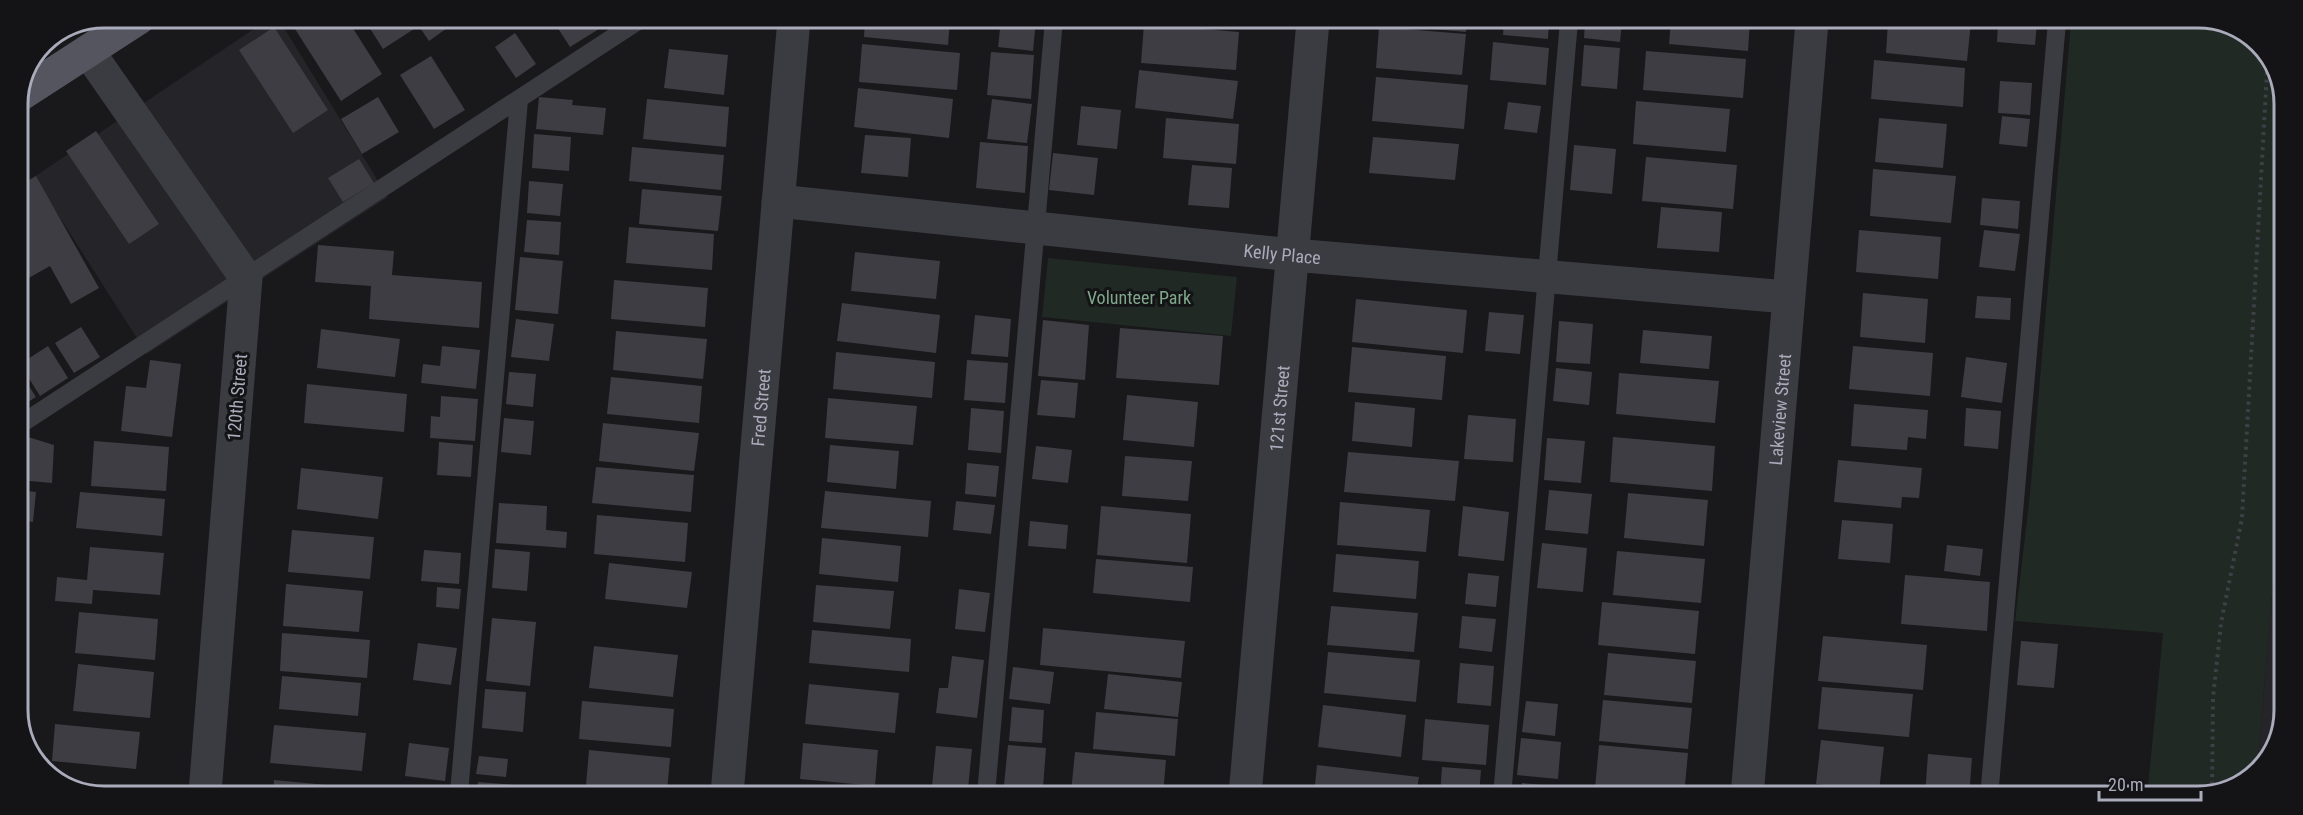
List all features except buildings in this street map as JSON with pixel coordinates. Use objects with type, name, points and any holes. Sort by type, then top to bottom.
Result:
[{"type":"main road","points":[[31,87],[124,28]]},
{"type":"street","name":"Fred Street","points":[[728,786],[793,28]]},
{"type":"street","name":"121st Street","points":[[1246,786],[1313,28]]},
{"type":"street","name":"Lakeview Street","points":[[1748,786],[1811,28]]},
{"type":"street","points":[[88,51],[246,278]]},
{"type":"street","name":"Kelly Place","points":[[778,201],[1293,255],[1788,297]]},
{"type":"street","name":"120th Street","points":[[206,786],[246,278]]},
{"type":"lane","points":[[29,419],[627,28]]},
{"type":"lane","points":[[987,786],[1053,28]]},
{"type":"lane","points":[[1503,786],[1568,28]]},
{"type":"lane","points":[[1990,786],[2056,28]]},
{"type":"lane","points":[[460,786],[519,100]]},
{"type":"path","points":[[2212,785],[2213,698],[2221,623],[2242,518],[2267,71]]},
{"type":"shaded area","points":[[255,28],[284,28],[388,197],[147,354],[34,177]]},
{"type":"shaded area","points":[[2274,571],[2274,721],[2264,749],[2258,758]]},
{"type":"green space","points":[[2070,28],[2199,28],[2232,36],[2241,41],[2259,58],[2269,75],[2274,99],[2274,571],[2258,758],[2241,774],[2209,786],[2148,786],[2163,633],[2015,621],[2030,494]]},
{"type":"green space","name":"Volunteer Park","points":[[1048,258],[1237,277],[1231,336],[1042,317]]}]
